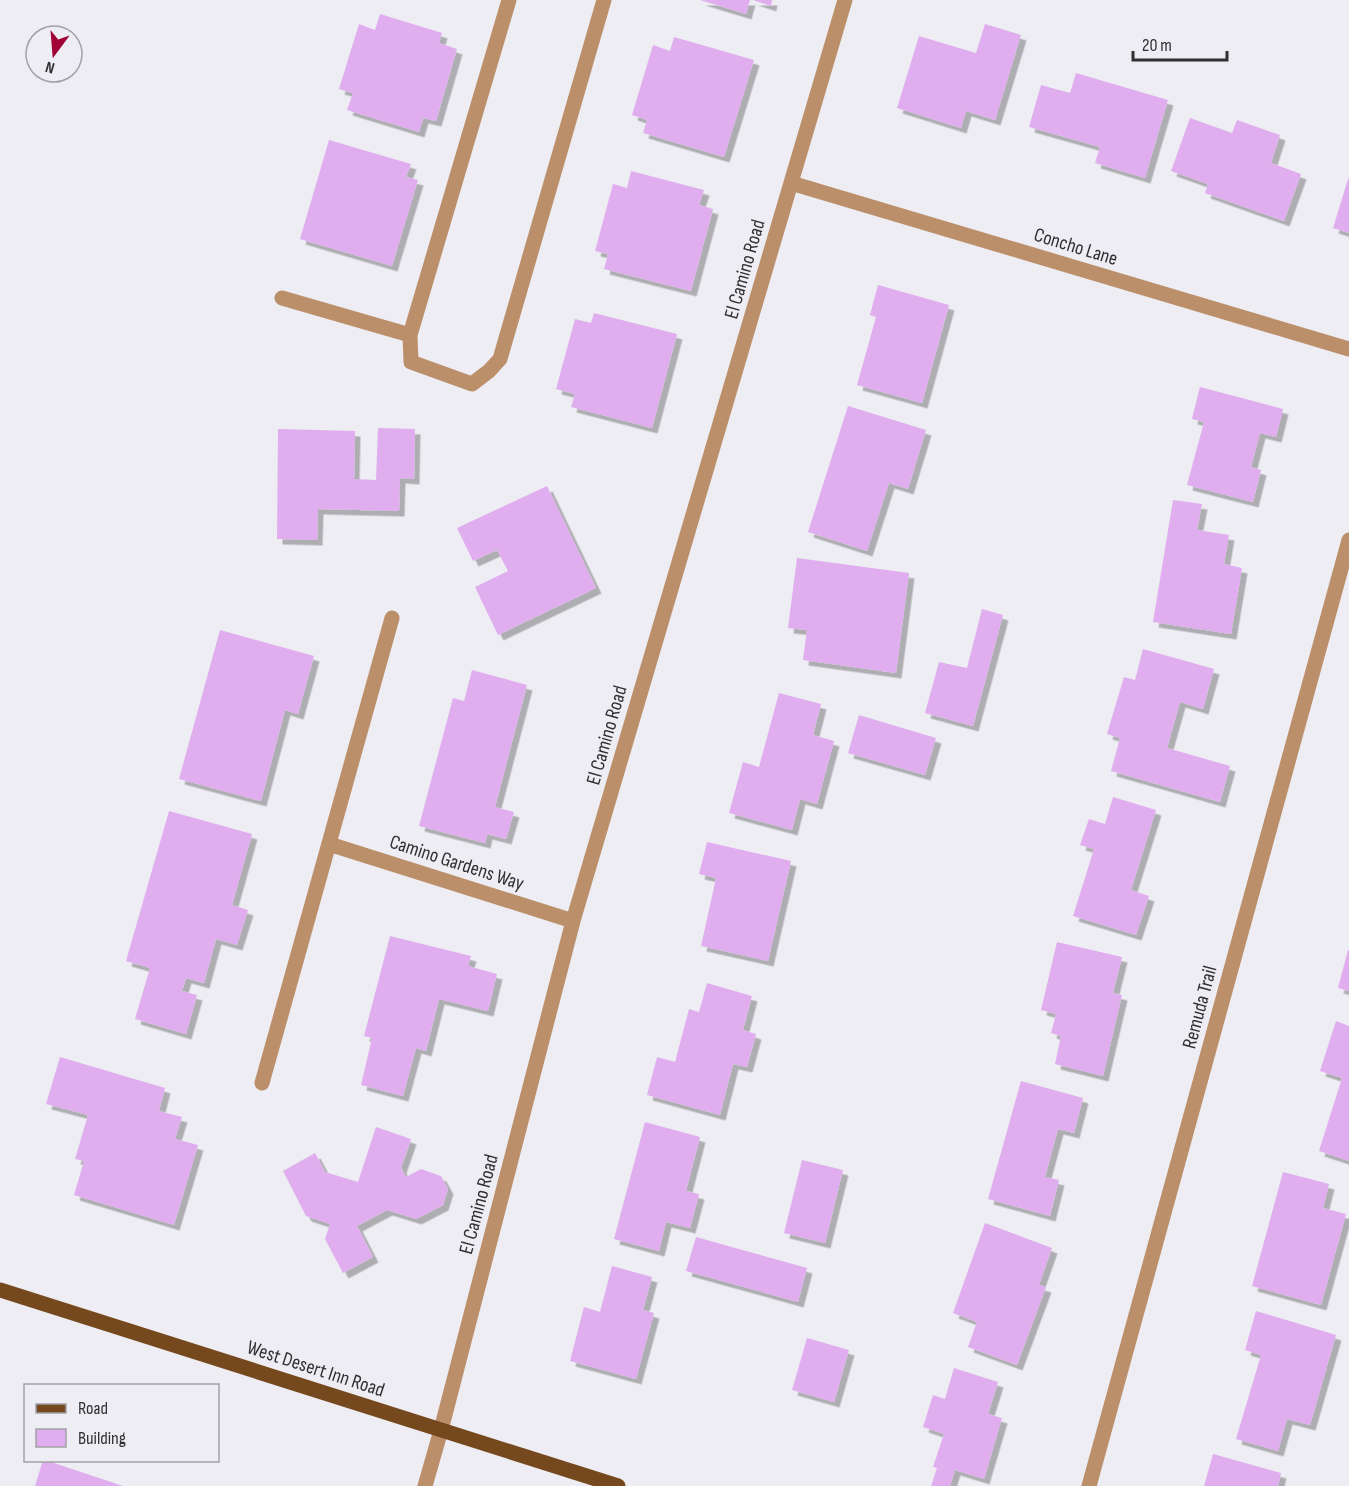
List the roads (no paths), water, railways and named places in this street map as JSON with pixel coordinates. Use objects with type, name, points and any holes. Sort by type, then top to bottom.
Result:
[{"type":"main road","name":"West Desert Inn Road","points":[[0,1290],[618,1486]]},
{"type":"street","points":[[509,0],[410,335],[411,362],[472,384],[500,359],[604,0]]},
{"type":"street","name":"El Camino Road","points":[[425,1486],[573,921],[845,0]]},
{"type":"street","name":"Concho Lane","points":[[791,183],[1349,349]]},
{"type":"street","points":[[282,298],[410,335]]},
{"type":"street","name":"Remuda Trail","points":[[1089,1486],[1349,540]]},
{"type":"street","points":[[262,1083],[392,618]]},
{"type":"street","name":"Camino Gardens Way","points":[[329,844],[573,921]]}]
